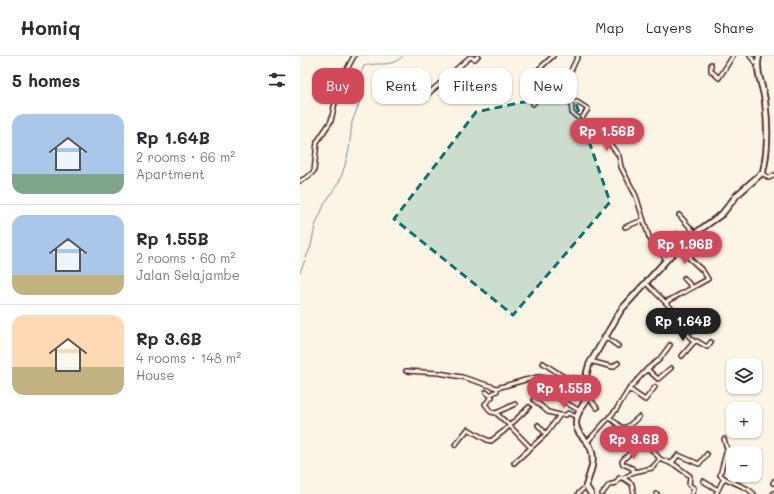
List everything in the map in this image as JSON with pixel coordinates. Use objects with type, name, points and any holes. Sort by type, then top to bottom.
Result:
[{"type":"street","points":[[300,181],[314,171],[317,142],[329,124],[336,103],[339,84],[354,56]]},
{"type":"street","points":[[431,91],[470,57],[475,58],[478,56]]},
{"type":"street","points":[[540,68],[553,56]]},
{"type":"street","points":[[572,68],[578,56]]},
{"type":"street","points":[[711,64],[711,72],[719,78],[733,56]]},
{"type":"street","points":[[750,56],[757,64]]},
{"type":"street","points":[[598,408],[590,399],[584,380],[590,361],[621,310],[667,260],[696,234],[722,214],[737,195],[762,173],[767,122],[765,100],[757,64],[759,56]]},
{"type":"street","points":[[577,102],[588,109],[580,121]]},
{"type":"street","points":[[571,104],[572,113],[580,121],[607,140],[619,156],[621,167],[636,196],[643,220],[654,246],[667,260]]},
{"type":"street","points":[[762,173],[768,178],[774,175]]},
{"type":"street","points":[[679,215],[696,234]]},
{"type":"street","points":[[625,227],[643,220]]},
{"type":"street","points":[[666,302],[708,279],[704,271],[689,258],[697,248],[677,234]]},
{"type":"street","points":[[684,278],[692,287]]},
{"type":"street","points":[[646,283],[674,312],[677,327],[685,331],[698,330],[712,325]]},
{"type":"street","points":[[685,331],[694,342],[697,341],[708,347],[711,342]]},
{"type":"street","points":[[604,336],[618,346]]},
{"type":"street","points":[[682,356],[694,342]]},
{"type":"street","points":[[587,442],[610,417],[629,389],[659,360],[670,345]]},
{"type":"street","points":[[590,361],[613,367],[618,363]]},
{"type":"street","points":[[543,363],[564,377],[584,380]]},
{"type":"street","points":[[648,369],[659,379],[671,368]]},
{"type":"street","points":[[406,372],[439,373],[497,388],[538,377],[547,378]]},
{"type":"street","points":[[564,377],[555,396],[580,411]]},
{"type":"street","points":[[629,389],[645,400],[655,387]]},
{"type":"street","points":[[490,395],[497,391],[497,388]]},
{"type":"street","points":[[486,392],[490,395]]},
{"type":"street","points":[[490,395],[492,398],[485,404],[492,414],[515,404]]},
{"type":"street","points":[[578,494],[586,486],[592,457],[592,449],[576,428],[577,417],[589,395]]},
{"type":"street","points":[[534,400],[548,412],[560,415],[566,415],[568,413],[577,417]]},
{"type":"street","points":[[455,445],[467,429],[490,441],[504,431],[529,406]]},
{"type":"street","points":[[496,413],[530,448]]},
{"type":"street","points":[[514,463],[546,434],[560,415]]},
{"type":"street","points":[[610,417],[622,428],[627,427],[639,417]]},
{"type":"street","points":[[538,425],[546,434]]},
{"type":"street","points":[[724,440],[727,449],[720,475],[748,489],[754,494]]},
{"type":"street","points":[[646,443],[660,459],[690,476],[689,485],[694,488],[692,494]]},
{"type":"street","points":[[634,472],[632,468],[623,464],[622,461],[638,445]]},
{"type":"street","points":[[671,464],[678,455],[699,464],[706,454]]},
{"type":"street","points":[[602,494],[609,485],[616,483],[619,478],[623,478],[634,472],[652,468],[660,459]]},
{"type":"street","points":[[623,478],[632,484],[634,494]]},
{"type":"street","points":[[716,494],[724,478]]},
{"type":"street","points":[[703,481],[718,490]]},
{"type":"street","points":[[586,486],[591,494]]},
{"type":"highlighted area","points":[[572,92],[610,202],[513,315],[394,219],[476,112]]},
{"type":"waterway","points":[[300,272],[311,246],[315,226],[325,203],[340,180],[345,165],[349,150],[352,122],[359,104],[361,73],[364,66],[388,64],[403,56]]}]
